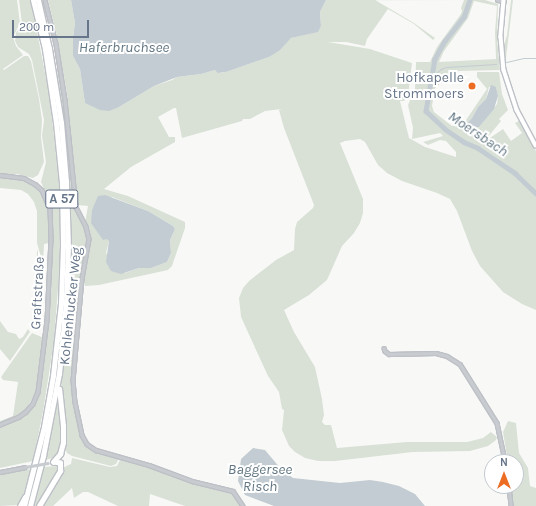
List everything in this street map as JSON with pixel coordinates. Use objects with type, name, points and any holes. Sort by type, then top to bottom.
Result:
[{"type":"highway","name":"A 57","points":[[24,506],[44,427],[53,376],[61,303],[63,246],[62,183],[56,123],[45,49],[33,0]]},
{"type":"highway","name":"A 57","points":[[30,506],[49,428],[60,363],[67,287],[66,182],[57,90],[38,0]]},
{"type":"highway","points":[[51,463],[60,454],[63,443],[63,426],[58,396],[60,363]]},
{"type":"highway","points":[[39,506],[61,467],[60,462],[51,463]]},
{"type":"highway","points":[[20,506],[31,483]]},
{"type":"main road","points":[[504,1],[501,37],[504,70],[512,99],[534,138],[536,145]]},
{"type":"street","name":"Kohlenhucker Weg","points":[[45,0],[56,44],[65,96],[76,207],[89,239],[82,278],[73,380],[75,402],[82,435],[89,446],[96,450],[149,465],[192,481],[231,490],[236,494],[243,506]]},
{"type":"street","points":[[497,0],[504,1]]},
{"type":"street","name":"Graftstraße","points":[[0,175],[24,178],[42,190],[50,209],[51,244],[47,320],[38,392],[33,404],[26,412],[19,417],[0,425]]},
{"type":"street","points":[[384,348],[389,354],[436,353],[447,356],[460,364],[497,423],[504,454]]},
{"type":"street","points":[[0,472],[25,466],[51,463]]},
{"type":"street","points":[[510,494],[511,506]]},
{"type":"shaded area","points":[[0,0],[17,0],[20,23],[13,37],[16,46],[23,55],[3,69],[4,70],[24,56],[28,56],[31,61],[39,99],[42,120],[41,137],[44,162],[38,175],[33,178],[17,174],[0,174]]},
{"type":"shaded area","points":[[19,0],[31,0],[50,99],[59,183],[60,261],[54,341],[43,412],[33,461],[0,468],[0,427],[9,424],[26,414],[34,405],[39,393],[49,320],[52,279],[52,212],[49,200],[41,182],[46,162],[42,136],[44,120],[32,60],[29,54],[18,47],[15,41],[16,33],[22,24]]},
{"type":"shaded area","points":[[48,0],[71,0],[75,23],[73,56],[80,69],[85,103],[119,107],[154,86],[177,77],[201,74],[215,70],[220,73],[226,72],[269,57],[291,38],[312,33],[321,26],[320,12],[326,0],[375,0],[414,23],[435,38],[433,40],[414,24],[388,9],[367,39],[365,46],[346,42],[328,42],[370,49],[412,63],[408,96],[404,101],[400,101],[409,138],[425,147],[456,157],[456,152],[446,141],[440,140],[428,145],[423,142],[443,136],[440,133],[412,139],[413,128],[408,105],[415,88],[416,62],[430,62],[437,47],[461,14],[461,8],[464,0],[485,0],[498,4],[497,38],[500,70],[459,71],[441,76],[439,85],[435,88],[432,106],[434,112],[452,126],[464,123],[487,89],[477,77],[477,72],[499,72],[502,94],[508,110],[499,119],[501,121],[484,142],[503,129],[511,141],[522,133],[515,123],[519,121],[536,151],[536,310],[522,304],[503,292],[480,266],[472,251],[457,211],[450,199],[402,181],[387,173],[378,165],[365,142],[360,139],[340,143],[363,199],[363,213],[360,223],[354,233],[342,246],[327,280],[309,295],[284,310],[294,332],[315,367],[322,399],[324,415],[322,422],[325,425],[331,425],[337,448],[407,442],[467,442],[483,438],[491,432],[497,437],[496,440],[488,446],[470,451],[413,452],[335,461],[318,461],[305,458],[289,446],[282,430],[284,410],[282,409],[279,392],[268,376],[241,317],[239,298],[243,288],[249,281],[276,260],[294,250],[295,229],[297,222],[313,208],[314,205],[284,128],[279,110],[282,109],[265,111],[250,119],[243,119],[242,121],[182,138],[176,108],[158,117],[169,137],[175,137],[175,142],[131,167],[104,189],[128,196],[185,222],[185,228],[172,266],[168,270],[99,285],[85,286],[83,279],[90,243],[89,232],[85,223],[88,206],[77,205],[67,94],[57,36]],"holes":[[[474,1],[497,6],[495,32],[496,59],[439,62],[444,51],[468,18]],[[489,87],[496,87],[498,96],[497,104],[479,127],[467,130],[463,127],[472,118],[478,107],[486,99]],[[112,197],[148,211],[173,226],[175,229],[170,240],[171,253],[167,262],[151,268],[139,268],[125,273],[106,253],[109,241],[92,210],[95,206]]]},
{"type":"shaded area","points":[[511,0],[513,0],[506,58],[504,58],[503,48],[507,35]]},
{"type":"shaded area","points":[[57,71],[60,71],[64,97],[74,207],[87,239],[81,277],[73,374],[73,399],[78,426],[84,441],[92,450],[119,458],[116,464],[111,466],[72,456],[67,453],[65,449],[65,424],[61,388],[69,302],[70,207],[65,130]]},
{"type":"shaded area","points":[[0,177],[25,180],[38,188],[43,195],[49,214],[49,243],[44,244],[43,264],[37,243],[37,211],[34,202],[28,194],[21,190],[0,188]]},
{"type":"shaded area","points":[[37,249],[43,270],[42,292],[39,298],[36,288]]},
{"type":"shaded area","points":[[0,321],[8,332],[16,334],[19,339],[23,337],[28,329],[30,332],[10,361],[0,349]]},
{"type":"shaded area","points":[[32,333],[44,338],[36,392],[25,411],[0,424],[0,421],[13,416],[18,382],[3,380],[1,377]]},
{"type":"shaded area","points":[[58,397],[62,439],[59,452],[53,458],[45,460]]},
{"type":"shaded area","points":[[508,421],[516,423],[520,454],[507,454],[503,432]]},
{"type":"shaded area","points":[[72,458],[110,467],[117,466],[121,458],[139,463],[192,482],[234,493],[240,506],[185,506],[150,494],[149,506],[118,506],[88,492],[83,492],[74,498],[72,488],[53,506],[42,506],[51,492],[62,468],[71,464]]},
{"type":"shaded area","points":[[524,461],[528,468],[530,486],[536,488],[536,506],[513,506],[512,494],[524,494]]},
{"type":"shaded area","points":[[57,466],[57,471],[47,492],[37,506],[33,506],[44,467]]},
{"type":"shaded area","points":[[31,469],[23,499],[19,505],[0,506],[0,475]]},
{"type":"water","name":"Haferbruchsee","points":[[71,0],[326,0],[320,12],[321,26],[318,32],[291,38],[280,50],[269,57],[226,72],[218,73],[215,70],[201,74],[177,77],[154,86],[119,107],[109,111],[100,110],[85,103],[80,69],[73,56],[75,23]]},
{"type":"water","points":[[491,85],[496,87],[498,96],[494,109],[479,127],[464,129],[465,125],[472,118],[478,107],[486,99]]},
{"type":"water","points":[[105,195],[148,211],[173,226],[175,229],[170,240],[171,253],[167,262],[151,268],[139,268],[121,274],[111,271],[106,262],[109,241],[107,239],[103,240],[91,223],[92,210],[98,196]]},
{"type":"water","name":"Baggersee Risch","points":[[253,448],[265,450],[281,469],[293,478],[340,483],[370,480],[383,482],[399,486],[415,494],[425,506],[274,506],[245,495],[238,481],[241,459]]},
{"type":"waterway","name":"Moersbach","points":[[470,0],[464,17],[445,41],[435,59],[426,111],[445,129],[464,142],[478,148],[515,173],[536,193]]},
{"type":"waterway","points":[[506,62],[524,58],[536,58]]},
{"type":"waterway","points":[[431,77],[446,67],[496,64]]},
{"type":"place","name":"Hofkapelle Strommoers","points":[[472,86]]}]
